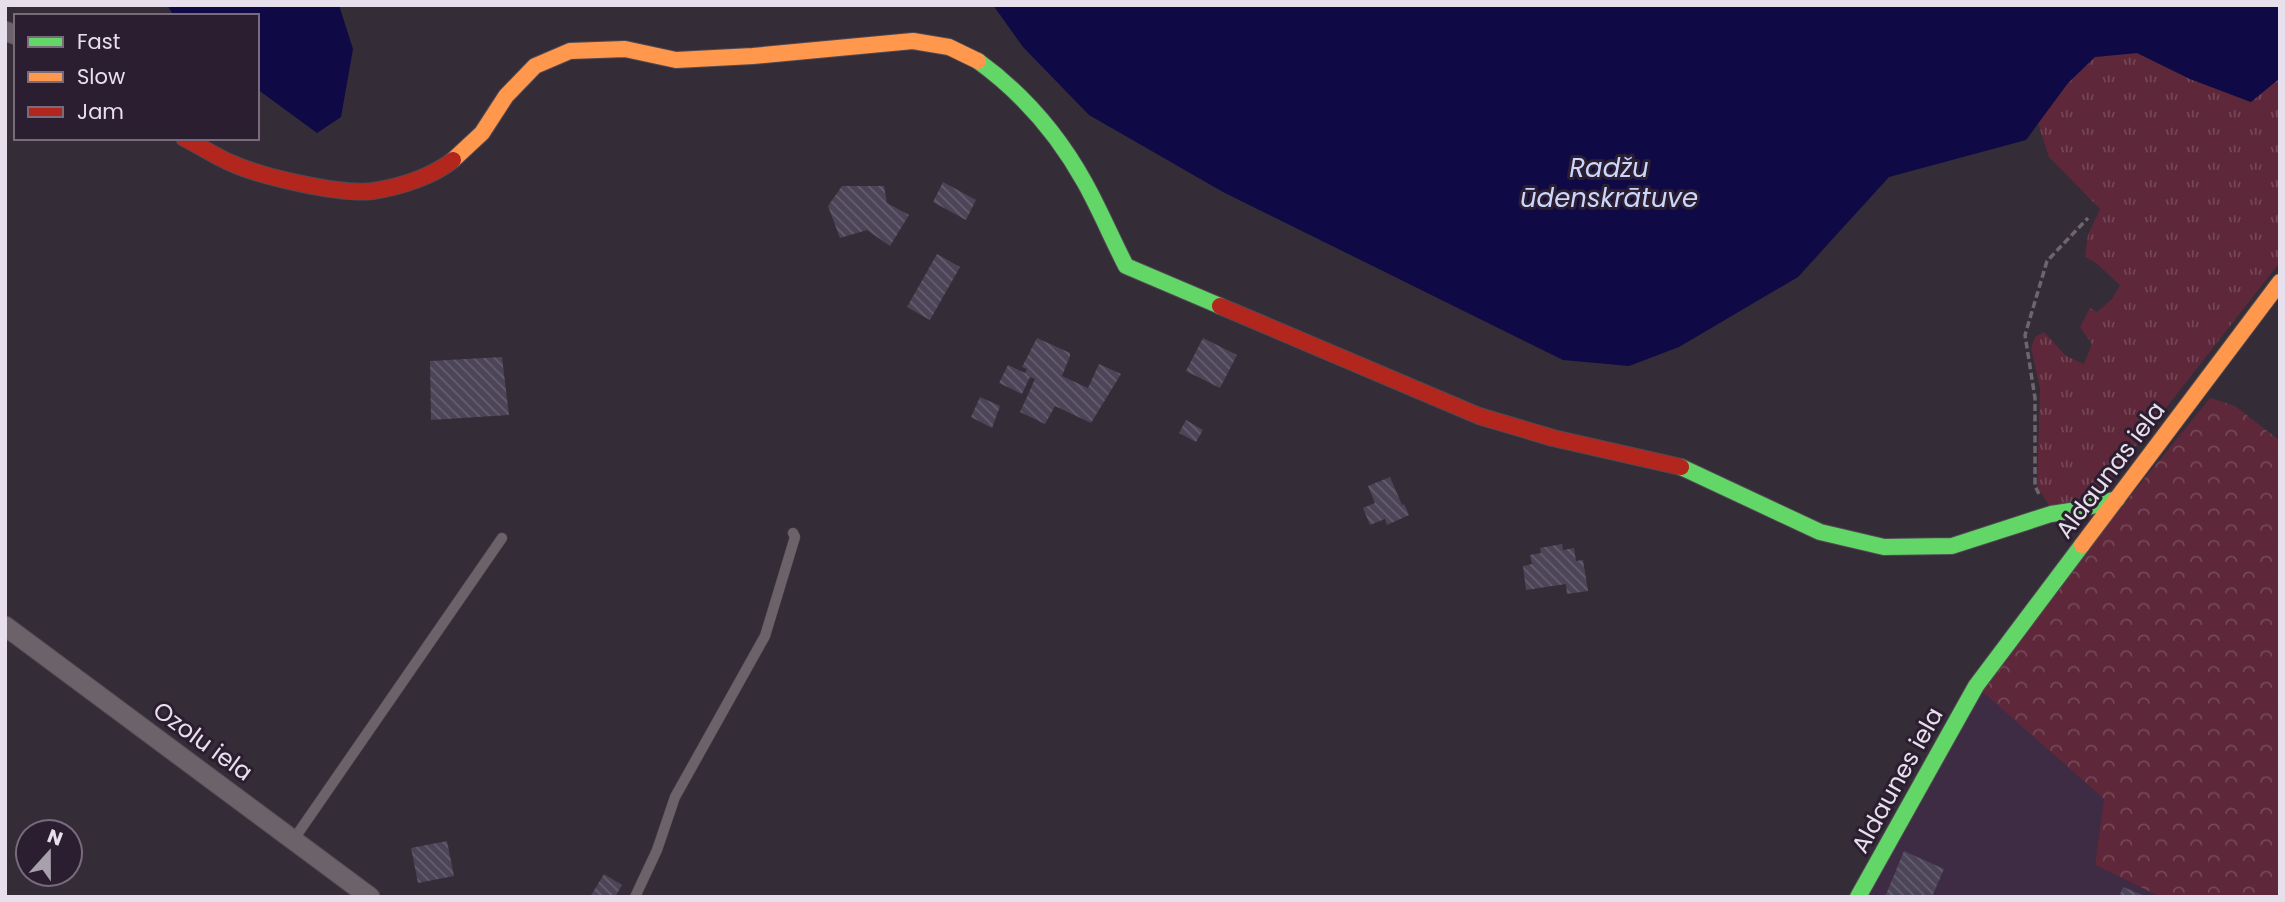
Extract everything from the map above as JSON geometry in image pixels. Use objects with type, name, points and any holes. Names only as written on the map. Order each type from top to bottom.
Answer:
[{"type":"street","points":[[188,140],[233,164],[273,177],[325,188],[372,191],[418,179],[450,163],[482,133],[506,96],[535,66],[570,51],[625,49],[676,60],[753,56],[913,41],[936,43],[961,51],[988,67],[1042,121],[1078,170],[1126,266],[1479,416],[1553,438],[1679,466],[1820,532],[1884,547],[1952,546],[2051,514],[2117,499]]},
{"type":"street","name":"Aldaunas iela","points":[[1976,686],[2280,282]]},
{"type":"street","name":"Ozolu iela","points":[[5,626],[370,897]]},
{"type":"street","name":"Aldaunes iela","points":[[1858,897],[1976,686]]},
{"type":"lane","points":[[635,897],[650,868],[675,797],[765,636],[795,537],[793,533]]},
{"type":"lane","points":[[294,839],[502,538]]},
{"type":"path","points":[[2051,514],[2035,486],[2035,398],[2025,334],[2046,261],[2088,218]]},
{"type":"shaded area","points":[[1976,686],[2104,799],[2095,865],[2161,897],[1858,897]]},
{"type":"green space","points":[[2137,53],[2190,79],[2250,102],[2280,78],[2280,262],[2101,491],[2051,509],[2037,486],[2040,388],[2031,348],[2035,337],[2044,332],[2066,356],[2084,364],[2092,344],[2080,327],[2090,308],[2097,312],[2112,299],[2120,285],[2095,262],[2085,257],[2088,235],[2100,209],[2049,157],[2038,123],[2068,83],[2095,57]]},
{"type":"green space","points":[[2210,398],[2235,406],[2280,441],[2280,897],[2161,897],[2095,865],[2104,799],[1976,686]]},
{"type":"water","points":[[167,5],[339,5],[353,49],[341,117],[317,133],[259,90],[259,14],[173,14]]},
{"type":"water","name":"Radžu ūdenskrātuve","points":[[993,5],[2280,5],[2280,78],[2251,102],[2190,79],[2137,53],[2095,57],[2068,83],[2026,140],[1889,177],[1798,277],[1679,347],[1629,366],[1563,360],[1223,192],[1089,115],[1023,47]]},
{"type":"building","points":[[943,182],[976,200],[966,220],[933,202]]},
{"type":"building","points":[[842,186],[884,186],[887,203],[909,215],[890,246],[867,230],[840,238],[828,206]]},
{"type":"building","points":[[937,254],[960,267],[930,320],[907,307]]},
{"type":"building","points":[[1037,338],[1070,353],[1062,376],[1088,388],[1099,364],[1121,374],[1091,423],[1055,406],[1045,424],[1020,412],[1035,379],[1030,377],[1022,394],[999,383],[1008,365],[1025,373],[1027,369],[1022,367]]},
{"type":"building","points":[[1203,338],[1237,355],[1220,388],[1186,371]]},
{"type":"building","points":[[502,357],[509,415],[431,420],[430,361]]},
{"type":"building","points":[[980,397],[1000,406],[992,428],[971,417]]},
{"type":"building","points":[[1186,420],[1203,430],[1196,442],[1179,433]]},
{"type":"building","points":[[1390,477],[1409,515],[1387,525],[1385,519],[1370,525],[1363,508],[1375,503],[1368,486]]},
{"type":"building","points":[[1562,544],[1563,550],[1574,548],[1576,561],[1583,560],[1588,591],[1567,594],[1566,584],[1526,590],[1523,566],[1532,564],[1530,555],[1541,553],[1540,548]]},
{"type":"building","points":[[447,841],[454,876],[418,883],[411,848]]},
{"type":"building","points":[[1904,851],[1944,869],[1932,897],[1885,897]]},
{"type":"building","points":[[604,874],[622,885],[615,897],[590,897]]},
{"type":"building","points":[[2123,887],[2148,897],[2119,897]]},
{"type":"traffic: fast","points":[[978,61],[1024,101],[1064,149],[1090,193],[1126,266],[1220,306]]},
{"type":"traffic: fast","points":[[1681,467],[1820,532],[1884,547],[1952,546],[2051,514],[2117,499]]},
{"type":"traffic: fast","points":[[1858,897],[1976,686],[2082,545]]},
{"type":"traffic: slow","points":[[453,160],[482,133],[506,96],[535,66],[570,51],[625,49],[676,60],[753,56],[913,41],[949,47],[978,61]]},
{"type":"traffic: slow","points":[[2082,545],[2280,282]]},
{"type":"traffic: jam","points":[[188,140],[225,160],[281,179],[359,192],[394,187],[415,180],[453,160]]},
{"type":"traffic: jam","points":[[1220,306],[1479,416],[1553,438],[1681,467]]}]
